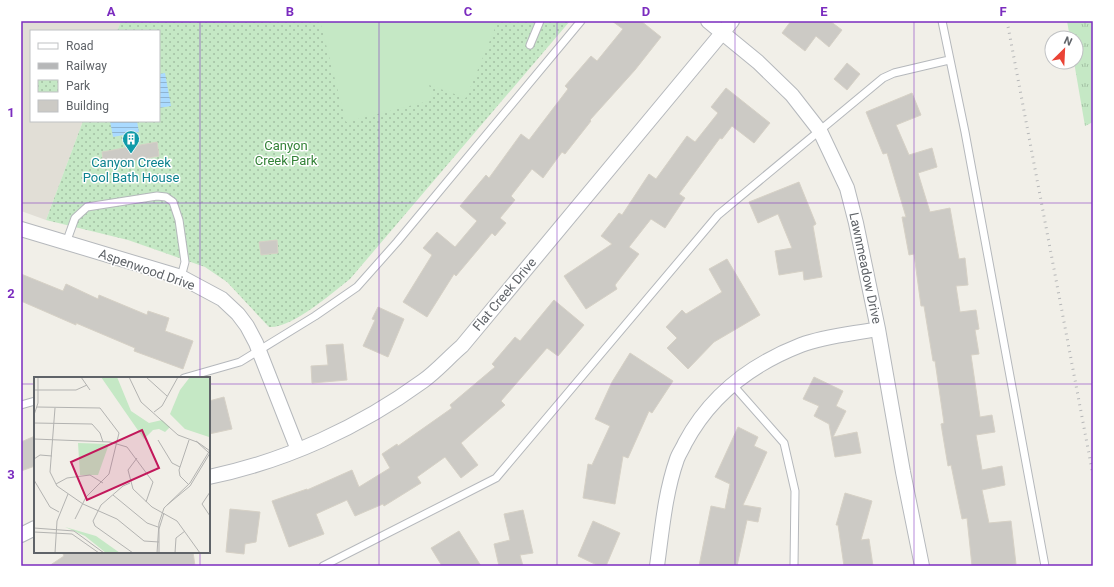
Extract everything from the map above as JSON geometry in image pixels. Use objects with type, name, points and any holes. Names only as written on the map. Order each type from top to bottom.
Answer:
[{"type":"street","name":"Lawnmeadow Drive","points":[[708,21],[723,32],[772,75],[792,95],[820,131],[838,166],[852,204],[878,329],[922,566]]},
{"type":"street","name":"Flat Creek Drive","points":[[210,478],[240,471],[298,450],[360,421],[424,380],[462,346],[732,21]]},
{"type":"street","name":"Aspenwood Drive","points":[[21,229],[180,277],[222,299],[238,314],[247,326],[256,343],[273,383],[298,450]]},
{"type":"street","points":[[657,566],[667,496],[678,458],[693,428],[708,409],[732,384],[753,369],[776,356],[801,345],[831,337],[878,329]]},
{"type":"street","points":[[21,535],[34,528]]},
{"type":"lane","points":[[530,45],[540,21]]},
{"type":"lane","points":[[188,377],[240,362],[315,316],[357,287],[403,236],[581,21]]},
{"type":"lane","points":[[942,21],[965,132],[1045,566]]},
{"type":"lane","points":[[323,566],[496,478],[718,215],[883,78],[894,73],[949,60]]},
{"type":"lane","points":[[66,243],[75,218],[87,208],[157,196],[166,197],[174,202],[179,220],[185,262],[180,277]]},
{"type":"lane","points":[[732,384],[784,443],[795,491],[794,566]]},
{"type":"lane","points":[[21,405],[34,401]]},
{"type":"shaded area","points":[[21,21],[121,21],[117,30],[30,30],[30,122],[83,122],[46,220],[21,211]]},
{"type":"green space","name":"Canyon Creek Park","points":[[121,21],[570,21],[350,279],[300,316],[278,326],[269,327],[227,282],[205,267],[128,240],[46,220],[83,122],[160,122],[160,30],[117,30]]},
{"type":"green space","points":[[320,21],[498,21],[466,98],[429,85],[433,100],[346,122]]},
{"type":"green space","points":[[1067,21],[1093,21],[1093,122],[1085,126],[1075,70],[1084,70],[1084,30],[1069,30]]},
{"type":"water","points":[[165,73],[171,106],[160,108],[160,74]]},
{"type":"water","points":[[110,122],[137,122],[139,132],[113,137]]},
{"type":"building","points":[[612,21],[641,21],[661,37],[635,70],[590,120],[591,121],[565,154],[562,152],[543,178],[532,169],[511,196],[515,200],[500,218],[506,223],[495,236],[492,233],[456,276],[454,274],[427,317],[403,302],[432,255],[423,248],[437,232],[455,247],[477,221],[460,206],[486,175],[489,178],[521,134],[529,140],[568,89],[565,86],[591,56],[597,61],[623,29]]},
{"type":"building","points":[[791,21],[830,21],[842,30],[829,47],[816,36],[805,51],[782,33]]},
{"type":"building","points":[[847,63],[860,74],[847,90],[834,79]]},
{"type":"building","points":[[726,88],[770,123],[754,143],[732,126],[722,139],[720,138],[679,194],[685,198],[665,228],[651,219],[629,247],[639,254],[615,285],[617,289],[586,309],[564,276],[612,244],[601,236],[619,213],[622,215],[649,174],[656,179],[687,136],[695,142],[718,113],[711,107]]},
{"type":"building","points":[[912,93],[921,115],[896,125],[909,155],[932,148],[937,167],[918,173],[930,212],[950,208],[959,259],[965,258],[968,285],[956,286],[960,312],[976,310],[979,329],[975,330],[979,354],[971,355],[980,417],[992,415],[995,432],[976,435],[982,470],[1002,466],[1005,485],[982,490],[989,523],[1011,521],[1016,564],[972,566],[967,518],[962,519],[951,465],[948,466],[941,424],[944,423],[935,361],[933,361],[924,306],[921,306],[914,254],[909,255],[902,217],[906,217],[887,153],[883,154],[866,112]]},
{"type":"building","name":"Canyon Creek Pool Bath House","points":[[157,142],[159,156],[104,166],[102,152]]},
{"type":"building","points":[[799,182],[816,224],[813,226],[822,277],[804,280],[803,271],[779,275],[775,251],[792,248],[778,214],[758,223],[749,202]]},
{"type":"building","points":[[277,240],[278,253],[261,255],[259,242]]},
{"type":"building","points":[[727,259],[760,315],[714,342],[688,369],[667,348],[677,338],[666,327],[682,310],[686,314],[722,292],[709,269]]},
{"type":"building","points":[[21,274],[63,291],[66,284],[98,299],[99,295],[147,315],[148,311],[169,318],[165,331],[193,341],[183,369],[134,351],[135,348],[76,323],[76,325],[21,301]]},
{"type":"building","points":[[554,300],[584,325],[558,356],[547,348],[501,401],[505,405],[461,443],[478,465],[461,478],[445,457],[417,477],[421,483],[384,506],[383,504],[355,516],[347,500],[316,514],[324,534],[289,547],[272,501],[307,490],[352,470],[359,487],[390,468],[382,454],[397,444],[398,446],[452,408],[450,405],[495,367],[492,364],[515,337],[520,341]]},
{"type":"building","points":[[378,307],[404,319],[388,357],[363,346],[375,320],[372,319]]},
{"type":"building","points":[[343,344],[347,380],[312,383],[311,366],[328,365],[326,345]]},
{"type":"building","points":[[630,353],[673,381],[652,413],[649,411],[628,458],[623,456],[615,504],[583,498],[588,464],[592,465],[610,426],[595,419],[612,382]]},
{"type":"building","points":[[814,377],[843,391],[836,406],[846,411],[833,437],[857,432],[861,453],[835,457],[829,424],[814,416],[819,406],[803,399]]},
{"type":"building","points":[[224,397],[232,429],[210,434],[210,401]]},
{"type":"building","points":[[738,427],[758,437],[754,446],[767,452],[743,505],[761,508],[758,522],[747,520],[737,566],[699,566],[711,506],[725,509],[730,484],[715,477]]},
{"type":"building","points":[[34,436],[34,466],[21,471],[21,442]]},
{"type":"building","points":[[845,493],[872,501],[861,540],[869,539],[873,566],[844,566],[838,525],[836,525]]},
{"type":"building","points":[[230,509],[260,512],[256,542],[245,544],[244,554],[226,552]]},
{"type":"building","points":[[523,510],[533,553],[520,555],[523,566],[499,566],[494,544],[510,540],[504,514]]},
{"type":"building","points":[[593,521],[620,533],[606,566],[599,566],[578,556]]},
{"type":"building","points":[[459,531],[481,566],[442,566],[431,548]]},
{"type":"building","points":[[62,553],[193,553],[195,566],[49,566],[64,556]]},
{"type":"railway","points":[[1007,21],[1093,475]]},
{"type":"place","name":"Canyon Creek Pool Bath House","points":[[131,154]]}]
